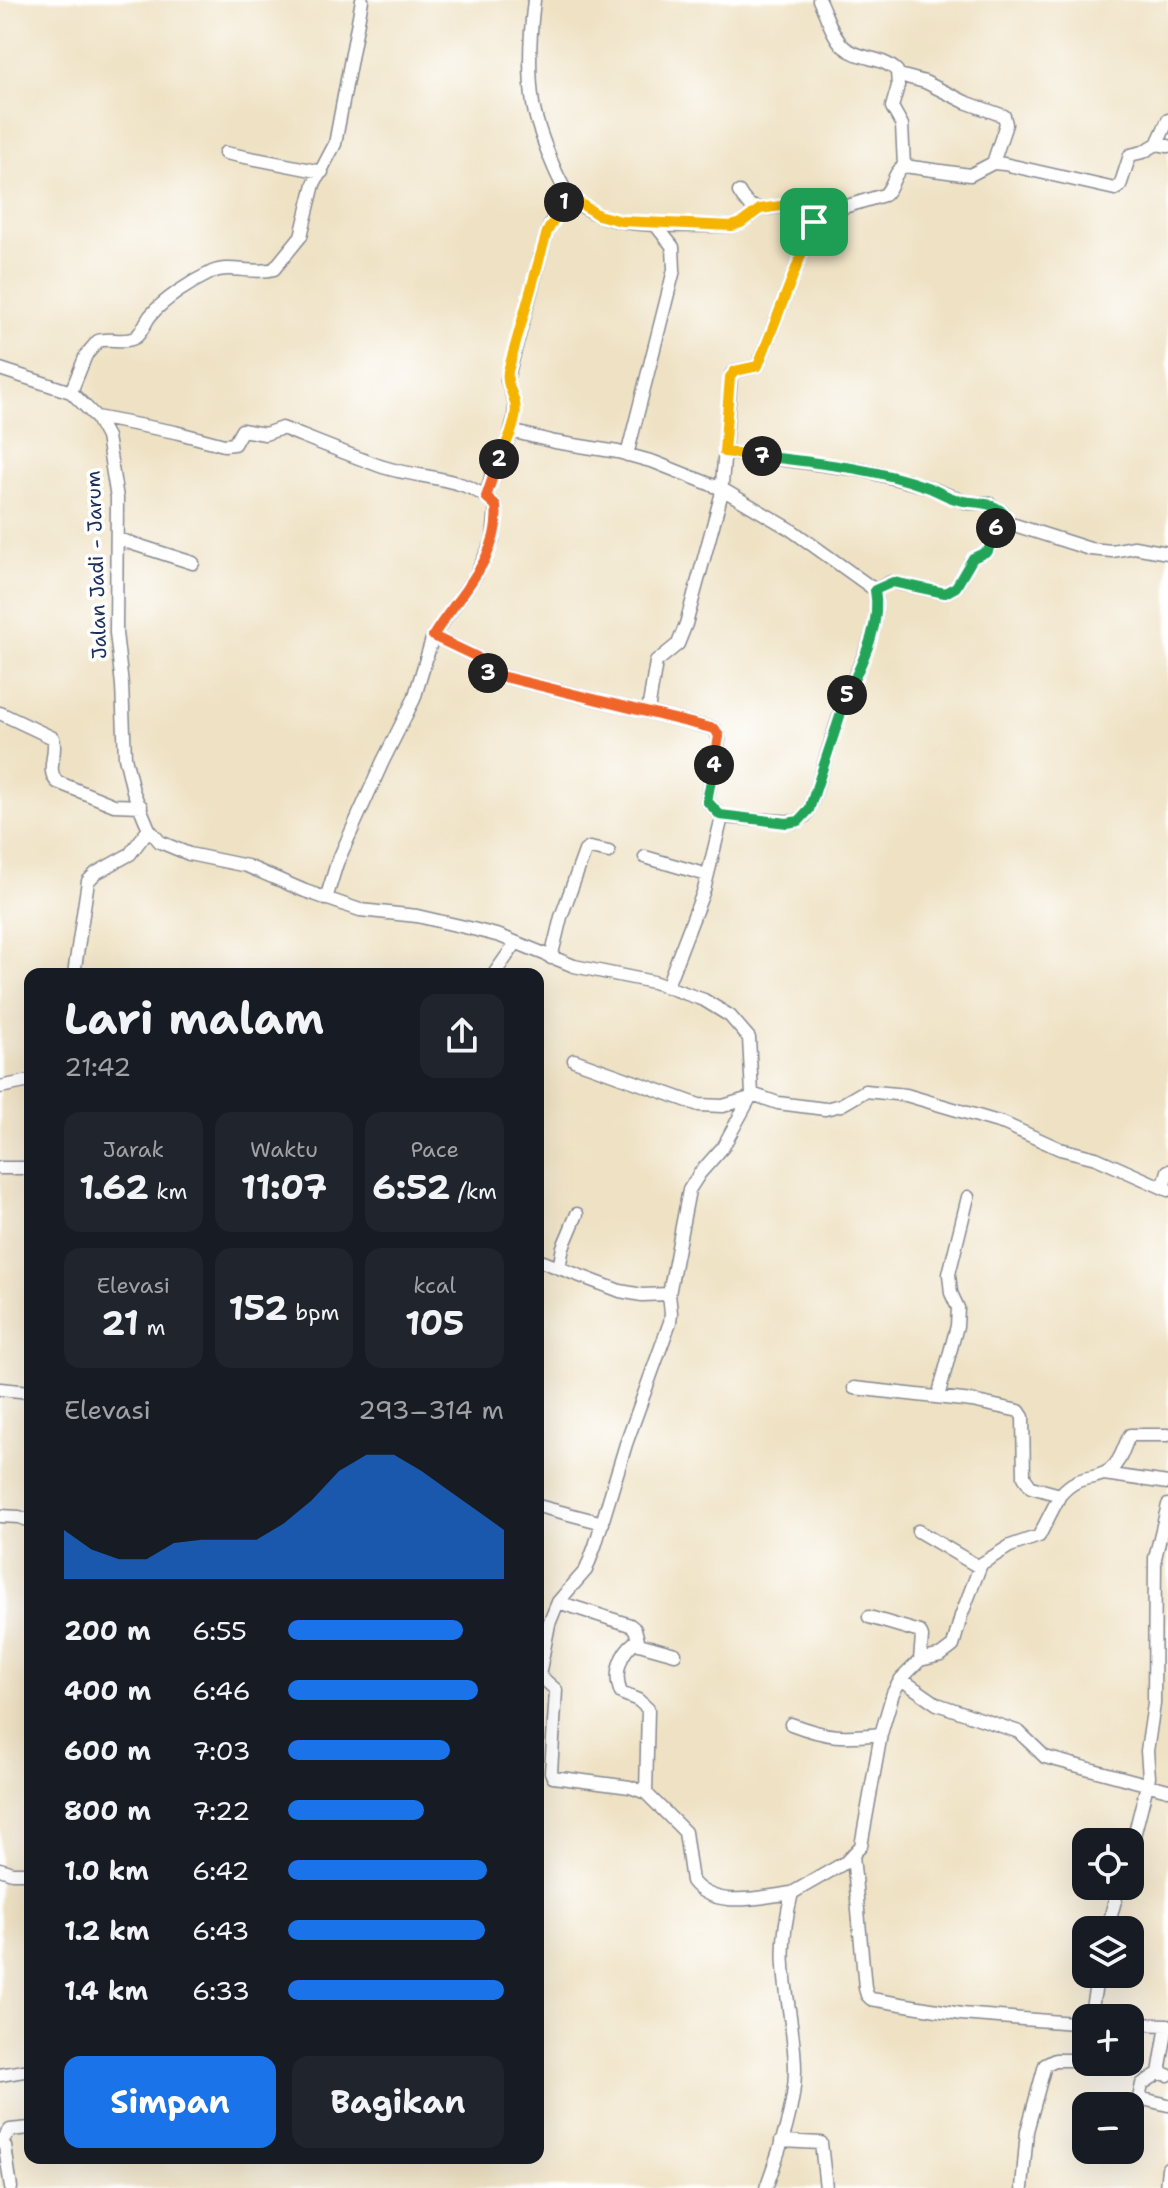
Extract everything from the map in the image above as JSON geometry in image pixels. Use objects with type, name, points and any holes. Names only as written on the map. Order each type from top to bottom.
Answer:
[{"type":"street","points":[[71,392],[86,355],[98,341],[137,336],[161,305],[212,272],[274,269],[284,260],[301,236],[314,184],[339,130],[362,0]]},
{"type":"street","points":[[534,0],[533,105],[558,176],[569,196],[598,215],[621,221],[732,226],[760,209]]},
{"type":"street","points":[[819,0],[843,46],[889,63],[899,75],[925,82],[965,102],[1004,116],[1006,124],[993,163]]},
{"type":"street","points":[[899,75],[892,107],[902,125],[904,166]]},
{"type":"street","points":[[648,711],[656,662],[678,644],[702,572],[722,489],[731,375],[735,371],[758,366],[814,222],[834,210],[884,195],[899,169],[904,166],[970,175],[993,163],[1115,189],[1120,186],[1130,155],[1163,145],[1168,120]]},
{"type":"street","points":[[225,153],[322,172]]},
{"type":"street","points":[[739,192],[748,204],[760,209],[798,205],[807,211],[814,222]]},
{"type":"street","points":[[486,497],[492,473],[511,431],[515,404],[507,383],[508,371],[547,232],[556,212],[569,196]]},
{"type":"street","points":[[627,455],[674,270],[673,247],[654,223]]},
{"type":"street","name":"Jalan Jadi - Jarum","points":[[0,369],[71,392],[96,417],[107,437],[116,479],[116,633],[125,757],[133,791],[149,829]]},
{"type":"street","points":[[96,417],[229,445],[234,444],[242,430],[266,434],[282,428],[379,466],[452,482],[486,497],[496,506],[493,540],[476,575],[433,636],[414,699],[337,863],[326,899]]},
{"type":"street","points":[[511,431],[627,455],[722,489],[790,529],[875,590]]},
{"type":"street","points":[[724,452],[832,465],[915,483],[968,503],[989,503],[1003,512],[1005,522]]},
{"type":"street","points":[[1005,522],[1090,549],[1112,551],[1134,547],[1168,553]]},
{"type":"street","points":[[875,590],[893,582],[935,593],[949,592],[956,587],[970,560],[988,551],[996,528],[1005,522]]},
{"type":"street","points":[[118,539],[193,563]]},
{"type":"street","points":[[433,636],[477,657],[484,672],[717,730],[719,739],[707,801],[722,817],[795,822],[809,810],[844,702],[865,654],[876,611],[875,590]]},
{"type":"street","points":[[0,713],[53,738],[55,745],[51,772],[57,782],[114,805],[141,806]]},
{"type":"street","points":[[667,986],[693,922],[722,817]]},
{"type":"street","points":[[75,968],[88,881],[96,873],[130,854],[149,829],[169,847],[247,866],[326,899],[376,914],[417,916],[469,928],[574,966],[667,986],[704,1000],[742,1027],[751,1047],[751,1096],[723,1147],[689,1190],[676,1244],[669,1294],[671,1317],[586,1570],[558,1602],[544,1644]]},
{"type":"street","points":[[551,958],[561,917],[585,851],[590,848],[609,852]]},
{"type":"street","points":[[645,857],[707,875]]},
{"type":"street","points":[[498,968],[516,943]]},
{"type":"street","points":[[574,1060],[699,1105],[723,1106],[751,1096],[825,1109],[841,1105],[865,1091],[906,1095],[1005,1124],[1060,1149],[1096,1158],[1166,1189],[1168,1171]]},
{"type":"street","points":[[0,1087],[24,1082]]},
{"type":"street","points":[[0,1168],[24,1168]]},
{"type":"street","points":[[938,1397],[957,1326],[958,1308],[951,1293],[949,1274],[968,1197]]},
{"type":"street","points":[[559,1268],[563,1247],[577,1214]]},
{"type":"street","points":[[544,1262],[620,1291],[642,1295],[669,1294]]},
{"type":"street","points":[[854,1388],[996,1405],[1019,1411],[1023,1417],[1024,1477],[1027,1484],[1060,1495]]},
{"type":"street","points":[[0,1389],[24,1391]]},
{"type":"street","points":[[1104,1474],[1119,1460],[1130,1435],[1168,1435]]},
{"type":"street","points":[[544,1681],[556,1692],[552,1776],[560,1780],[630,1787],[646,1793],[685,1832],[692,1881],[708,1894],[725,1899],[792,1893],[853,1855],[861,1846],[881,1734],[893,1693],[901,1679],[920,1660],[941,1655],[953,1646],[979,1567],[995,1554],[1039,1536],[1060,1495],[1073,1482],[1104,1474],[1168,1483]]},
{"type":"street","points":[[1137,1828],[1148,1787],[1147,1751],[1154,1704],[1155,1558],[1168,1505]]},
{"type":"street","points":[[544,1508],[603,1523]]},
{"type":"street","points":[[0,1516],[24,1519]]},
{"type":"street","points":[[918,1531],[979,1567]]},
{"type":"street","points":[[558,1602],[630,1625],[635,1629],[636,1641]]},
{"type":"street","points":[[544,1614],[552,1616]]},
{"type":"street","points":[[869,1617],[920,1632],[920,1660]]},
{"type":"street","points":[[636,1641],[675,1654]]},
{"type":"street","points":[[636,1641],[626,1650],[616,1680],[621,1693],[638,1700],[648,1709],[646,1793]]},
{"type":"street","points":[[901,1679],[937,1704],[1019,1732],[1045,1757],[1168,1790]]},
{"type":"street","points":[[791,1724],[826,1737],[881,1734]]},
{"type":"street","points":[[853,1855],[865,1988],[871,1999],[961,2014],[1072,2023]]},
{"type":"street","points":[[0,1869],[24,1873]]},
{"type":"street","points":[[766,2188],[781,2141],[795,2069],[784,1965],[784,1933],[792,1893]]},
{"type":"street","points":[[1144,2024],[1167,2025],[1164,2074],[1142,2084],[1139,2098],[1168,2105]]},
{"type":"street","points":[[1022,2188],[1027,2131],[1045,2065],[1051,2061],[1072,2061]]},
{"type":"street","points":[[0,2075],[24,2071]]},
{"type":"street","points":[[11,2188],[1,2141],[10,2130],[24,2129]]},
{"type":"street","points":[[781,2141],[821,2143],[826,2188]]},
{"type":"street","points":[[1166,2188],[1168,2168]]},
{"type":"route","points":[[569,196],[598,215],[621,221],[732,226],[760,209],[798,205],[807,211],[814,222],[758,366],[740,369],[731,375],[724,452],[862,470],[928,487],[968,503],[989,503],[1006,516],[1005,522],[996,528],[988,551],[970,560],[956,587],[949,592],[935,593],[893,582],[875,590],[876,611],[865,654],[844,702],[821,776],[804,817],[787,823],[722,817],[707,801],[719,736],[715,729],[484,672],[477,657],[433,636],[476,575],[496,531],[496,506],[486,497],[492,473],[509,438],[516,410],[507,383],[508,371],[547,232],[556,212],[569,196]]}]
